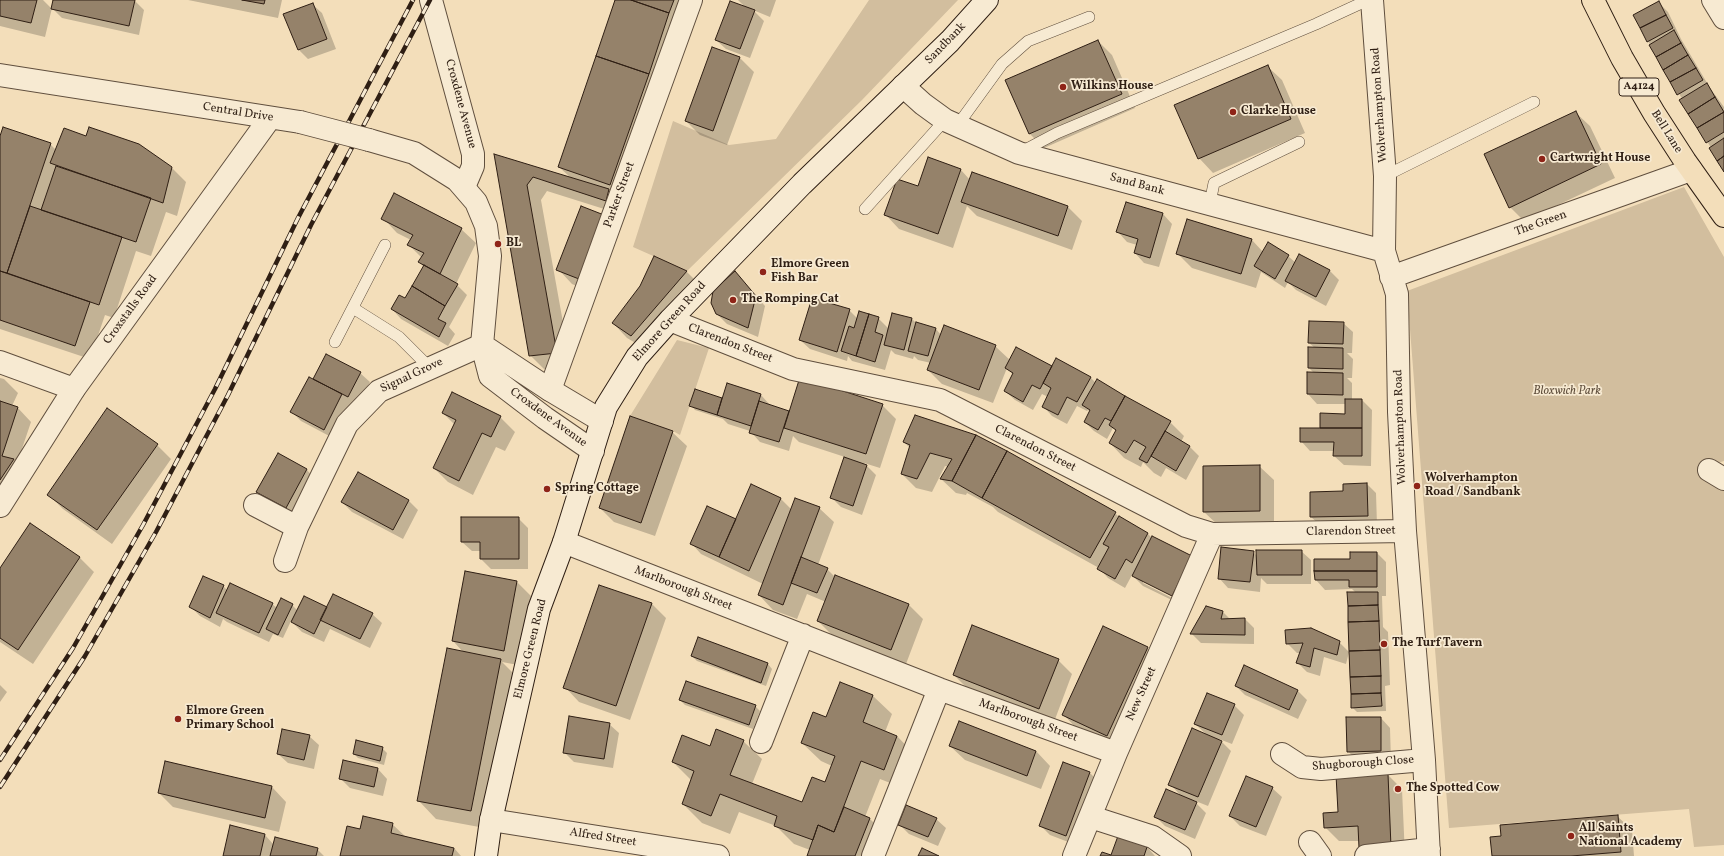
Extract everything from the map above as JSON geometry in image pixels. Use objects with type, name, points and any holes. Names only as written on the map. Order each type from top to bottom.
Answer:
[{"type":"main road","name":"Bell Lane","points":[[1593,0],[1622,58],[1654,113],[1691,170],[1724,216]]},
{"type":"street","name":"Parker Street","points":[[550,390],[691,0]]},
{"type":"street","name":"Sandbank","points":[[904,86],[950,41],[987,0]]},
{"type":"street","name":"Wolverhampton Road","points":[[1372,0],[1385,176],[1384,252],[1397,294],[1399,412],[1405,531],[1424,760],[1429,853]]},
{"type":"street","points":[[1713,0],[1724,18]]},
{"type":"street","name":"Croxdene Avenue","points":[[433,8],[473,154],[473,166],[464,187],[476,202],[486,226],[490,256],[482,345],[490,376],[545,418],[592,451]]},
{"type":"street","name":"Central Drive","points":[[0,75],[300,122],[414,153],[457,180],[464,187]]},
{"type":"street","name":"Sand Bank","points":[[904,86],[923,104],[951,123],[1019,153],[1210,203],[1384,252]]},
{"type":"street","name":"Elmore Green Road","points":[[486,856],[491,820],[539,609],[564,542],[606,407],[637,357],[670,320],[802,184],[904,86]]},
{"type":"street","name":"Croxstalls Road","points":[[0,506],[74,389],[270,118]]},
{"type":"street","name":"The Green","points":[[1391,277],[1691,170]]},
{"type":"street","name":"Clarendon Street","points":[[670,320],[793,369],[940,400],[1186,526],[1212,534],[1405,531]]},
{"type":"street","name":"Croxdene Avenue","points":[[482,345],[550,390],[602,421]]},
{"type":"street","name":"Signal Grove","points":[[285,561],[297,527],[347,424],[378,391],[482,345]]},
{"type":"street","points":[[0,362],[74,389]]},
{"type":"street","points":[[255,505],[297,527]]},
{"type":"street","name":"New Street","points":[[1074,856],[1116,753],[1212,534]]},
{"type":"street","name":"Marlborough Street","points":[[564,542],[939,689],[1116,753]]},
{"type":"street","points":[[761,742],[803,635]]},
{"type":"street","points":[[873,856],[939,689]]},
{"type":"street","name":"Shugborough Close","points":[[1282,754],[1302,767],[1321,769],[1424,760]]},
{"type":"street","points":[[1091,817],[1153,837],[1180,856]]},
{"type":"street","name":"Alfred Street","points":[[491,820],[717,850]]},
{"type":"street","points":[[1366,856],[1429,853]]},
{"type":"lane","points":[[1019,153],[1057,133],[1328,19],[1368,0]]},
{"type":"lane","points":[[865,210],[951,123],[1002,64],[1028,41],[1089,17]]},
{"type":"lane","points":[[1385,176],[1534,102]]},
{"type":"lane","points":[[1210,203],[1214,183],[1299,142]]},
{"type":"lane","points":[[335,342],[385,245]]},
{"type":"lane","points":[[353,308],[399,337],[430,368]]},
{"type":"green space","points":[[869,0],[958,0],[862,100],[687,271],[633,247],[673,121],[729,145],[776,139]]},
{"type":"green space","name":"Bloxwich Park","points":[[1684,187],[1724,257],[1724,461],[1697,470],[1724,487],[1724,845],[1694,847],[1689,809],[1449,828],[1407,291]]},
{"type":"green space","points":[[677,340],[709,348],[680,435],[673,431],[630,416]]},
{"type":"building","points":[[0,0],[37,0],[31,23],[0,16]]},
{"type":"building","points":[[53,0],[135,0],[129,26],[51,9]]},
{"type":"building","points":[[242,0],[265,0],[264,4]]},
{"type":"building","points":[[615,0],[631,0],[669,13],[649,74],[596,56]]},
{"type":"building","points":[[631,0],[674,0],[669,13]]},
{"type":"building","points":[[730,1],[755,10],[740,49],[715,40]]},
{"type":"building","points":[[1659,1],[1666,15],[1640,28],[1633,15]]},
{"type":"building","points":[[313,3],[327,39],[298,50],[283,14]]},
{"type":"building","points":[[1666,15],[1673,28],[1647,42],[1640,28]]},
{"type":"building","points":[[1674,30],[1681,43],[1656,57],[1649,45]]},
{"type":"building","name":"Wilkins House","points":[[1098,40],[1122,94],[1029,134],[1005,80]]},
{"type":"building","points":[[1681,43],[1688,55],[1663,70],[1656,57]]},
{"type":"building","points":[[712,47],[740,57],[713,131],[685,121]]},
{"type":"building","points":[[1688,55],[1696,68],[1670,82],[1663,70]]},
{"type":"building","points":[[596,56],[649,74],[610,185],[558,167]]},
{"type":"building","name":"Clarke House","points":[[1268,65],[1291,119],[1198,159],[1174,105]]},
{"type":"building","points":[[1696,68],[1703,80],[1677,95],[1670,82]]},
{"type":"building","points":[[1707,83],[1715,97],[1688,114],[1679,100]]},
{"type":"building","points":[[1715,97],[1724,112],[1697,128],[1688,114]]},
{"type":"building","name":"Cartwright House","points":[[1576,111],[1601,164],[1509,208],[1484,154]]},
{"type":"building","points":[[1724,112],[1724,132],[1706,143],[1697,128]]},
{"type":"building","points":[[3,127],[51,143],[7,273],[0,271],[0,136]]},
{"type":"building","points":[[89,127],[139,144],[172,167],[163,203],[50,163],[64,128],[86,136]]},
{"type":"building","points":[[1724,138],[1724,156],[1717,161],[1709,148]]},
{"type":"building","points":[[494,154],[609,189],[606,201],[533,177],[527,185],[557,353],[529,356]]},
{"type":"building","points":[[1724,156],[1724,172],[1717,161]]},
{"type":"building","points":[[928,157],[961,169],[938,234],[884,215],[897,179],[918,186]]},
{"type":"building","points":[[56,166],[151,198],[136,242],[41,210]]},
{"type":"building","points":[[972,172],[1068,206],[1058,236],[961,202]]},
{"type":"building","points":[[394,193],[462,228],[440,274],[418,262],[424,253],[407,245],[413,235],[381,219]]},
{"type":"building","points":[[1126,202],[1163,213],[1150,258],[1134,253],[1138,239],[1116,232]]},
{"type":"building","points":[[30,206],[122,237],[99,305],[7,273]]},
{"type":"building","points":[[581,206],[604,215],[579,279],[556,270]]},
{"type":"building","points":[[1187,219],[1252,239],[1241,274],[1176,254]]},
{"type":"building","points":[[1268,242],[1289,255],[1275,279],[1254,266]]},
{"type":"building","points":[[1299,254],[1330,270],[1316,297],[1285,281]]},
{"type":"building","points":[[654,256],[687,271],[631,336],[612,323],[640,286]]},
{"type":"building","points":[[424,265],[458,284],[445,306],[412,286]]},
{"type":"building","points":[[0,271],[90,302],[75,346],[0,320]]},
{"type":"building","name":"The Romping Cat","points":[[735,271],[756,296],[748,328],[716,314],[711,303],[713,291]]},
{"type":"building","points":[[412,286],[445,306],[438,319],[446,323],[439,337],[391,309],[399,295],[405,298]]},
{"type":"building","points":[[812,298],[850,309],[837,352],[799,340]]},
{"type":"building","points":[[859,311],[869,314],[856,356],[841,351],[849,326],[854,328]]},
{"type":"building","points":[[892,313],[912,318],[904,350],[884,345]]},
{"type":"building","points":[[869,314],[879,317],[875,332],[883,335],[875,362],[856,356]]},
{"type":"building","points":[[1309,321],[1344,322],[1343,344],[1308,343]]},
{"type":"building","points":[[916,322],[936,328],[928,356],[908,351]]},
{"type":"building","points":[[944,325],[996,345],[979,390],[927,370]]},
{"type":"building","points":[[1016,347],[1052,366],[1040,389],[1032,385],[1023,402],[1004,391],[1013,373],[1005,368]]},
{"type":"building","points":[[1308,347],[1343,348],[1343,369],[1308,368]]},
{"type":"building","points":[[326,354],[361,372],[348,397],[313,379]]},
{"type":"building","points":[[1056,358],[1091,377],[1077,402],[1067,397],[1058,415],[1042,407],[1051,388],[1043,383]]},
{"type":"building","points":[[1307,372],[1343,373],[1343,395],[1307,394]]},
{"type":"building","points":[[309,377],[342,394],[324,430],[290,412]]},
{"type":"building","points":[[800,377],[883,404],[866,454],[784,428]]},
{"type":"building","points":[[1097,379],[1125,396],[1111,421],[1105,418],[1098,430],[1084,422],[1090,410],[1082,405]]},
{"type":"building","points":[[727,383],[761,394],[751,426],[717,415]]},
{"type":"building","points":[[695,389],[722,398],[717,415],[689,406]]},
{"type":"building","points":[[452,392],[501,416],[491,437],[482,433],[459,481],[433,468],[456,420],[442,413]]},
{"type":"building","points":[[1125,396],[1171,421],[1147,463],[1139,459],[1146,447],[1134,440],[1126,453],[1109,443],[1116,430],[1109,425]]},
{"type":"building","points":[[1345,399],[1362,399],[1362,428],[1320,428],[1320,413],[1345,414]]},
{"type":"building","points":[[0,401],[18,407],[2,456],[14,459],[0,480]]},
{"type":"building","points":[[759,401],[789,411],[779,442],[749,433]]},
{"type":"building","points":[[107,408],[158,444],[97,530],[47,495]]},
{"type":"building","points":[[915,415],[976,435],[952,481],[940,479],[952,459],[930,453],[917,479],[901,474],[910,445],[903,442]]},
{"type":"building","points":[[630,416],[673,431],[641,523],[599,508]]},
{"type":"building","points":[[1300,428],[1362,428],[1362,456],[1333,456],[1334,442],[1300,442]]},
{"type":"building","points":[[1165,431],[1190,446],[1176,471],[1151,456]]},
{"type":"building","points":[[976,435],[1007,451],[982,498],[952,481]]},
{"type":"building","points":[[1007,451],[1116,512],[1090,558],[982,498]]},
{"type":"building","points":[[278,453],[307,469],[286,508],[256,492]]},
{"type":"building","points":[[844,457],[867,465],[853,506],[830,498]]},
{"type":"building","points":[[1260,465],[1260,511],[1203,512],[1203,466]]},
{"type":"building","points":[[358,472],[409,500],[393,530],[341,502]]},
{"type":"building","points":[[1367,483],[1368,516],[1310,517],[1310,492],[1343,491],[1343,484]]},
{"type":"building","points":[[751,484],[781,498],[749,571],[719,557]]},
{"type":"building","points":[[795,498],[820,507],[783,605],[758,595]]},
{"type":"building","points":[[707,506],[736,519],[719,557],[690,544]]},
{"type":"building","points":[[1119,516],[1148,533],[1132,563],[1126,559],[1115,579],[1097,569],[1109,547],[1103,544]]},
{"type":"building","points":[[461,517],[519,517],[519,559],[480,559],[480,542],[461,542]]},
{"type":"building","points":[[30,523],[80,557],[18,650],[0,638],[0,568]]},
{"type":"building","points":[[1152,536],[1192,556],[1172,596],[1132,576]]},
{"type":"building","points":[[1221,547],[1254,551],[1250,582],[1218,579]]},
{"type":"building","points":[[1256,550],[1302,550],[1302,575],[1257,575]]},
{"type":"building","points":[[1350,552],[1377,552],[1377,571],[1314,571],[1314,559],[1350,559]]},
{"type":"building","points":[[801,557],[828,568],[817,593],[791,583]]},
{"type":"building","points":[[465,571],[517,581],[504,651],[452,641]]},
{"type":"building","points":[[1314,571],[1377,571],[1377,587],[1349,587],[1349,580],[1315,580]]},
{"type":"building","points":[[835,575],[909,604],[891,650],[817,621]]},
{"type":"building","points":[[203,576],[224,585],[210,618],[189,607]]},
{"type":"building","points":[[230,583],[273,603],[259,633],[216,613]]},
{"type":"building","points":[[599,585],[652,603],[616,706],[563,688]]},
{"type":"building","points":[[1347,592],[1378,592],[1378,605],[1348,606]]},
{"type":"building","points":[[333,594],[373,613],[360,639],[320,620]]},
{"type":"building","points":[[304,596],[327,607],[314,634],[291,622]]},
{"type":"building","points":[[281,598],[293,604],[278,635],[266,629]]},
{"type":"building","points":[[1378,605],[1379,621],[1348,622],[1348,606]]},
{"type":"building","points":[[1206,606],[1223,611],[1221,619],[1245,618],[1245,635],[1190,634]]},
{"type":"building","points":[[1379,621],[1380,650],[1349,651],[1348,622]]},
{"type":"building","points":[[972,625],[1059,659],[1039,709],[953,675]]},
{"type":"building","points":[[1103,626],[1148,647],[1107,736],[1062,715]]},
{"type":"building","points":[[1311,628],[1340,641],[1337,655],[1314,648],[1310,667],[1296,663],[1303,643],[1286,644],[1285,630]]},
{"type":"building","points":[[698,637],[768,663],[761,683],[691,656]]},
{"type":"building","points":[[447,648],[501,659],[471,811],[417,801]]},
{"type":"building","points":[[1380,650],[1381,676],[1350,677],[1349,651]]},
{"type":"building","points":[[1244,665],[1298,690],[1289,710],[1235,686]]},
{"type":"building","points":[[1381,676],[1381,693],[1351,694],[1350,677]]},
{"type":"building","points":[[686,681],[756,705],[749,725],[679,700]]},
{"type":"building","points":[[840,682],[873,695],[863,722],[897,736],[884,770],[861,761],[834,832],[818,825],[813,840],[774,826],[777,816],[720,794],[711,816],[682,804],[694,771],[672,762],[682,735],[710,746],[716,729],[744,740],[730,775],[802,802],[812,777],[825,782],[835,756],[801,743],[813,712],[826,717]]},
{"type":"building","points":[[1207,693],[1235,704],[1222,735],[1194,724]]},
{"type":"building","points":[[1381,693],[1382,706],[1351,708],[1351,694]]},
{"type":"building","points":[[569,716],[610,723],[604,759],[563,753]]},
{"type":"building","points":[[1346,717],[1381,717],[1381,751],[1347,752]]},
{"type":"building","points":[[959,721],[1036,751],[1027,776],[949,746]]},
{"type":"building","points":[[1192,728],[1222,741],[1198,797],[1168,785]]},
{"type":"building","points":[[282,729],[310,735],[304,760],[277,754]]},
{"type":"building","points":[[356,740],[383,747],[380,761],[353,754]]},
{"type":"building","points":[[343,760],[378,768],[374,787],[339,779]]},
{"type":"building","points":[[165,761],[272,786],[265,818],[158,793]]},
{"type":"building","points":[[1063,762],[1090,772],[1066,836],[1039,826]]},
{"type":"building","points":[[1388,774],[1391,847],[1359,848],[1358,826],[1324,828],[1323,813],[1338,812],[1336,775]]},
{"type":"building","points":[[1246,776],[1273,787],[1256,827],[1229,816]]},
{"type":"building","points":[[1166,789],[1197,802],[1185,830],[1154,817]]},
{"type":"building","points":[[906,805],[937,818],[928,837],[898,825]]},
{"type":"building","points":[[844,807],[870,818],[855,856],[807,856],[818,825],[834,832]]},
{"type":"building","points":[[1618,815],[1621,852],[1571,856],[1492,856],[1490,837],[1501,836],[1500,825]]},
{"type":"building","points":[[363,816],[393,823],[391,833],[454,848],[452,856],[340,856],[347,826],[360,829]]},
{"type":"building","points":[[230,825],[265,834],[260,856],[223,856]]},
{"type":"building","points":[[1118,836],[1147,847],[1144,856],[1100,856],[1102,852],[1111,855]]},
{"type":"building","points":[[275,837],[318,848],[316,856],[270,856]]},
{"type":"building","points":[[922,848],[939,856],[918,856]]},
{"type":"railway","points":[[0,760],[73,648],[143,525],[215,389],[298,218],[413,0]]},
{"type":"railway","points":[[0,787],[85,656],[156,532],[228,395],[311,225],[430,0]]},
{"type":"place","name":"Wilkins House","points":[[1063,87]]},
{"type":"place","name":"Clarke House","points":[[1233,112]]},
{"type":"place","name":"Cartwright House","points":[[1542,159]]},
{"type":"place","name":"BL","points":[[498,244]]},
{"type":"place","name":"Elmore Green Fish Bar","points":[[763,272]]},
{"type":"place","name":"The Romping Cat","points":[[733,300]]},
{"type":"place","name":"Wolverhampton Road / Sandbank","points":[[1417,486]]},
{"type":"place","name":"Spring Cottage","points":[[547,489]]},
{"type":"place","name":"The Turf Tavern","points":[[1384,644]]},
{"type":"place","name":"Elmore Green Primary School","points":[[178,719]]},
{"type":"place","name":"The Spotted Cow","points":[[1398,789]]},
{"type":"place","name":"All Saints National Academy","points":[[1571,836]]}]
